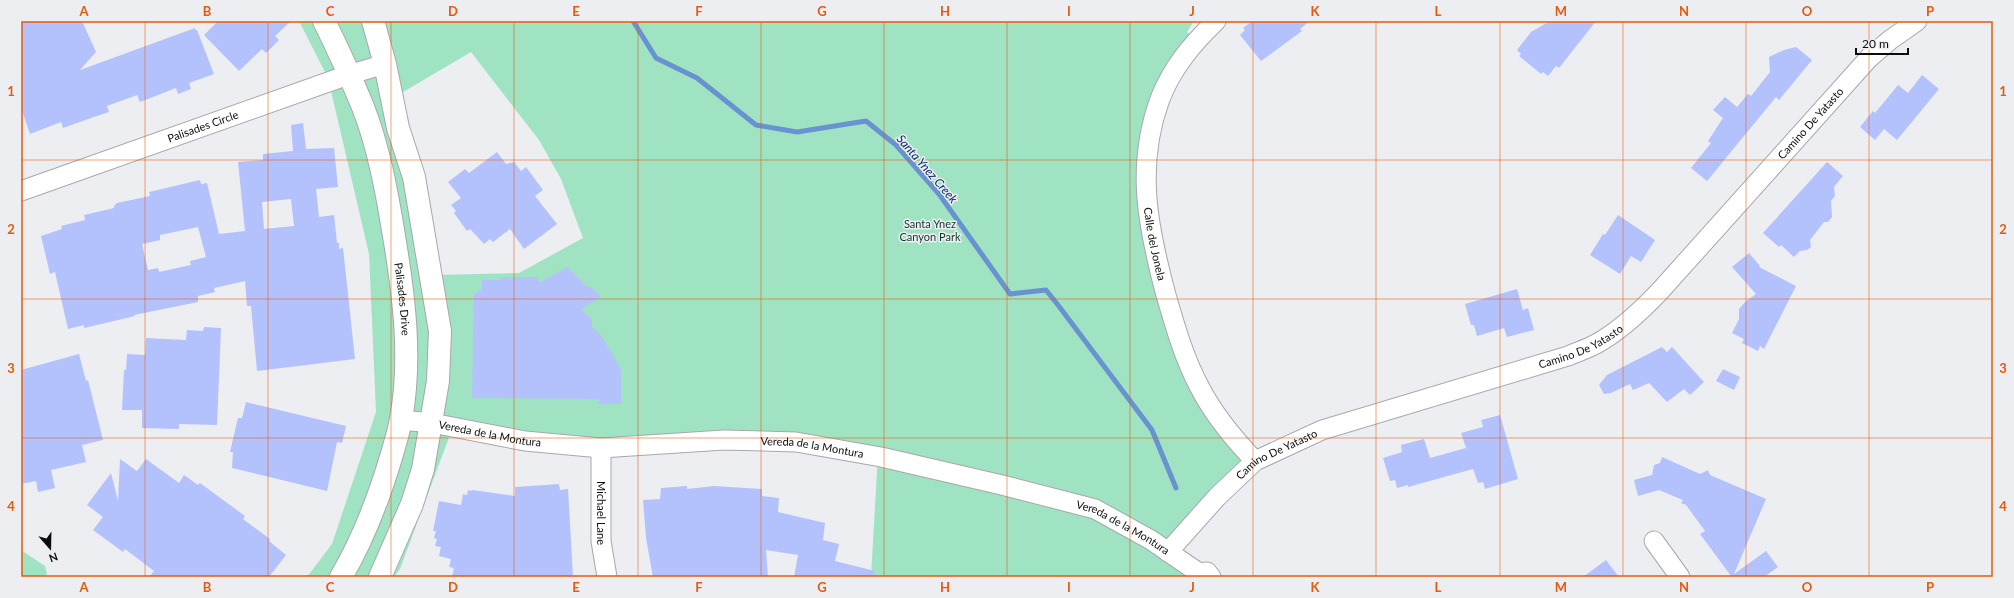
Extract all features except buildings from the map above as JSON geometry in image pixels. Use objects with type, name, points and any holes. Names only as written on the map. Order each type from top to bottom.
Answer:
[{"type":"street","name":"Palisades Drive","points":[[324,21],[363,107],[381,168],[390,208],[402,284],[406,326],[406,372],[401,420],[372,516],[356,551],[341,577]]},
{"type":"street","points":[[373,21],[385,64],[398,128],[414,177],[440,331],[438,381],[423,469],[412,504],[380,577]]},
{"type":"street","name":"Calle del Jonela","points":[[1216,21],[1196,40],[1174,69],[1160,100],[1150,140],[1145,177],[1147,211],[1154,251],[1170,310],[1189,364],[1212,408],[1232,437],[1255,461]]},
{"type":"street","name":"Camino De Yatasto","points":[[1168,552],[1217,497],[1255,461],[1322,430],[1568,356],[1596,344],[1643,309],[1869,58],[1890,40],[1917,21]]},
{"type":"street","name":"Palisades Circle","points":[[21,191],[348,75],[385,64]]},
{"type":"street","name":"Vereda de la Montura","points":[[401,420],[432,423],[525,441],[602,448],[740,440],[796,442],[881,457],[1002,485],[1095,509],[1151,540],[1203,576]]},
{"type":"street","name":"Michael Lane","points":[[602,448],[601,541],[607,577]]},
{"type":"street","points":[[1654,541],[1680,577]]},
{"type":"green space","name":"Santa Ynez Canyon Park","points":[[299,21],[1194,21],[1187,32],[1196,40],[1178,70],[1154,140],[1158,243],[1203,385],[1260,462],[1176,555],[1192,577],[871,577],[878,454],[601,442],[454,424],[400,569],[394,577],[307,577],[332,544],[376,412],[369,254],[328,78]],"holes":[[[471,52],[539,140],[561,179],[583,238],[519,273],[435,275],[398,95]]]},
{"type":"green space","points":[[21,550],[45,566],[47,574],[44,577],[21,577]]},
{"type":"waterway","name":"Santa Ynez Creek","points":[[633,21],[656,58],[697,78],[756,125],[797,132],[866,121],[896,145],[939,194],[1010,294],[1046,290],[1152,430],[1176,488]]}]
